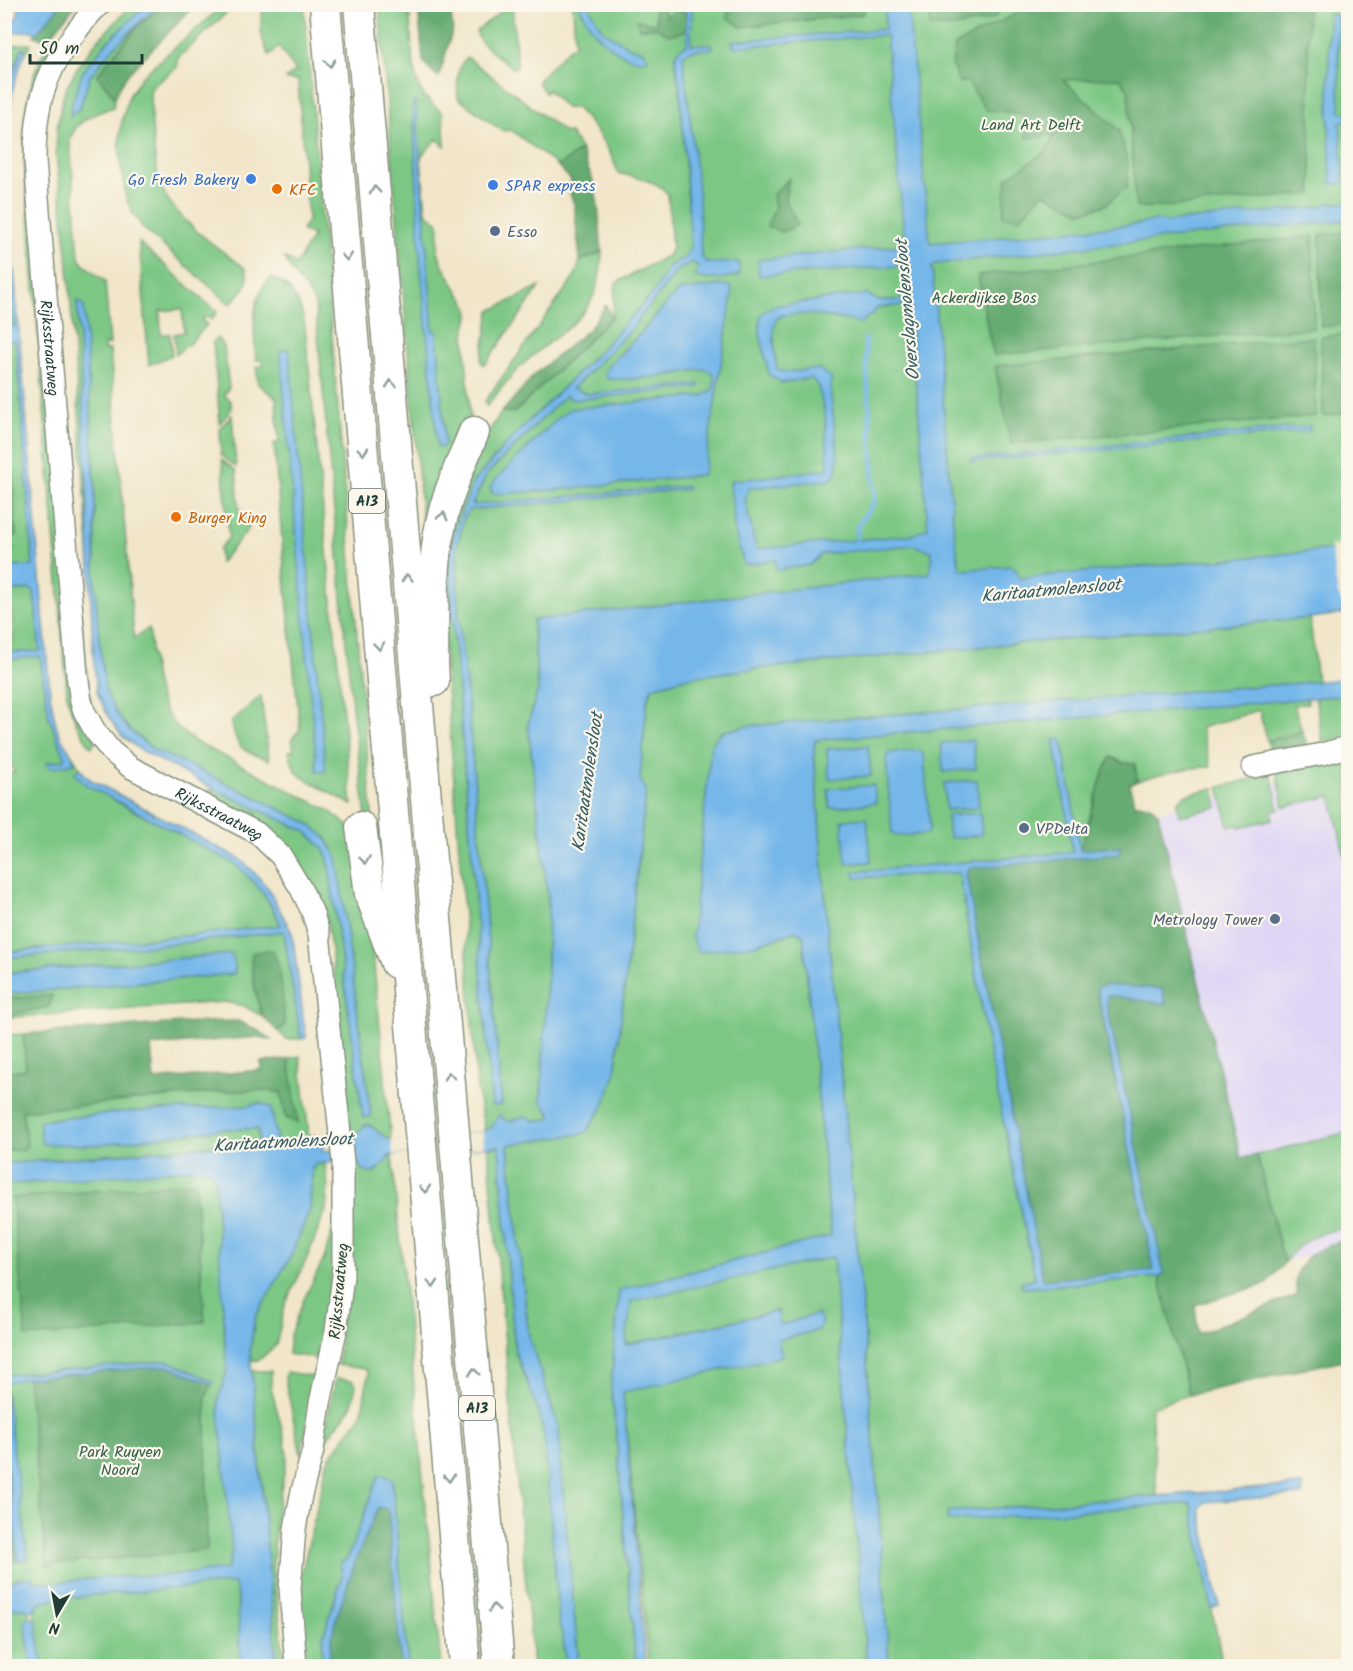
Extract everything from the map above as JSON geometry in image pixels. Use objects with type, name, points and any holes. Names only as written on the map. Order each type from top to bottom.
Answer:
[{"type":"highway","name":"A13","points":[[325,4],[465,1666]]},
{"type":"highway","name":"A13","points":[[359,4],[499,1666]]},
{"type":"highway","name":"A13","points":[[433,888],[441,767],[433,665],[436,557],[441,523],[450,489],[474,432]]},
{"type":"highway","name":"A13","points":[[360,827],[370,894],[408,999]]},
{"type":"street","name":"Rijksstraatweg","points":[[99,4],[78,29],[52,68],[43,93],[35,139],[79,692],[84,711],[95,731],[120,760],[257,833],[280,856],[301,889],[312,911],[319,934],[342,1156],[343,1276],[334,1341],[320,1403],[313,1450],[301,1495],[293,1550],[290,1589],[296,1666]]},
{"type":"street","points":[[1253,766],[1348,747]]},
{"type":"shaded area","points":[[1348,765],[1348,1247],[1261,1266],[1150,814]]},
{"type":"green space","points":[[511,4],[517,63],[514,69],[481,42],[476,31]]},
{"type":"green space","points":[[932,4],[1001,5],[995,18],[955,27],[929,27]]},
{"type":"green space","points":[[60,5],[76,5],[47,40],[34,36]]},
{"type":"green space","points":[[132,5],[147,5],[107,42],[82,73],[80,108],[90,76],[113,48],[158,5],[163,5],[136,28],[97,75],[115,98],[113,107],[81,123],[76,127],[70,140],[79,257],[82,263],[105,281],[110,344],[104,345],[104,350],[110,350],[134,639],[149,628],[158,692],[168,715],[180,730],[194,741],[328,810],[351,828],[361,866],[373,956],[391,1141],[369,1125],[365,1125],[353,1138],[349,1123],[331,947],[326,917],[316,891],[302,868],[283,847],[192,792],[216,790],[305,831],[323,848],[328,859],[363,1118],[371,1116],[337,856],[325,836],[258,798],[154,750],[130,730],[100,694],[67,254],[56,154],[57,127],[64,93],[77,68],[97,41]],"holes":[[[77,301],[90,412],[95,486],[87,486]]]},
{"type":"green space","points":[[163,5],[195,5],[128,74],[115,98],[97,75],[136,28]]},
{"type":"green space","points":[[224,5],[235,5],[178,58],[177,67],[152,87],[150,94],[155,158],[163,191],[189,224],[245,268],[247,284],[230,304],[144,229],[133,214],[126,198],[119,142],[129,96],[142,76]]},
{"type":"green space","points":[[263,5],[304,5],[373,825],[367,824],[352,707],[315,304],[285,258],[296,265],[313,236],[302,230],[308,221],[298,80],[287,80],[286,78],[296,71],[279,47],[269,55],[261,30]]},
{"type":"green space","points":[[379,5],[409,5],[417,81],[424,96],[443,113],[445,146],[437,139],[421,159],[426,212],[439,223],[438,250],[442,265],[468,307],[469,317],[465,340],[470,418],[426,565]]},
{"type":"green space","points":[[418,5],[449,5],[453,28],[439,77],[423,61]]},
{"type":"green space","name":"Ackerdijkse Bos","points":[[573,5],[580,5],[583,14],[603,36],[584,5],[1348,5],[1348,557],[533,628],[538,690],[528,724],[548,897],[547,980],[541,1100],[551,1115],[551,1119],[533,1121],[521,1117],[487,1129],[485,1132],[477,1090],[441,609],[442,557],[478,446],[502,412],[515,412],[612,317],[616,283],[669,255],[672,247],[668,195],[664,190],[646,180],[618,173],[606,146],[583,115],[576,108],[566,108],[548,90],[545,93],[538,83],[540,78],[575,44]],"holes":[[[675,63],[680,63],[697,243],[691,257],[673,268],[657,291],[497,460],[477,486],[457,536],[454,592],[467,695],[502,1104],[492,1105],[452,611],[450,553],[474,481],[514,436],[597,354],[655,291],[670,265],[686,257],[691,246],[680,88]]]},
{"type":"green space","points":[[654,5],[660,5],[667,17],[676,10],[686,13],[687,28],[682,32],[669,35],[658,28],[639,28],[637,20],[657,24]]},
{"type":"green space","points":[[732,5],[864,5],[864,14],[741,27],[727,17]]},
{"type":"green space","name":"Land Art Delft","points":[[1057,5],[1307,5],[1312,194],[1161,207],[1136,207],[1128,89],[1120,78],[1063,80],[1119,130],[1128,165],[1127,187],[1105,205],[1082,212],[1043,193],[1020,218],[1003,216],[1007,178],[1045,152],[1055,135],[1026,138],[1025,114],[986,110],[968,82],[959,82],[952,65],[955,45],[1023,10]]},
{"type":"green space","points":[[31,44],[25,54],[25,49],[14,70],[5,107],[5,46]]},
{"type":"green space","points":[[46,48],[52,52],[28,162],[95,743],[91,747],[76,722],[67,694],[24,162],[27,104],[34,75]]},
{"type":"green space","points":[[467,57],[564,132],[570,133],[581,150],[558,166],[511,130],[502,131],[458,98],[459,71]]},
{"type":"green space","points":[[581,150],[594,184],[602,252],[580,261],[574,204],[567,185],[572,181],[558,166]]},
{"type":"green space","points":[[789,179],[785,199],[798,225],[782,232],[767,226],[775,208],[773,194]]},
{"type":"green space","points":[[4,224],[14,326],[5,327],[4,327]]},
{"type":"green space","points":[[1348,232],[1348,324],[1321,327],[1320,235]]},
{"type":"green space","points":[[1313,236],[1314,328],[994,355],[978,275]]},
{"type":"green space","points":[[139,242],[217,312],[211,320],[206,316],[202,320],[207,325],[176,354],[174,334],[184,332],[182,309],[160,311],[161,334],[170,334],[172,355],[149,365]]},
{"type":"green space","points":[[602,252],[600,274],[588,306],[567,329],[518,369],[487,406],[485,401],[575,276],[580,261]]},
{"type":"green space","points":[[271,278],[279,281],[291,291],[299,304],[305,327],[352,805],[302,777],[295,769],[289,751],[294,750],[292,739],[300,729],[274,443],[279,443],[276,398],[258,384],[256,367],[263,366],[262,360],[256,360],[254,339],[256,305],[264,286]]},
{"type":"green space","points":[[540,287],[486,363],[483,364],[481,361],[490,311]]},
{"type":"green space","points":[[606,305],[612,317],[515,412],[502,412],[535,374],[589,329]]},
{"type":"green space","points":[[1348,334],[1348,413],[1323,416],[1321,337]]},
{"type":"green space","points":[[1314,337],[1316,416],[1011,444],[996,366]]},
{"type":"green space","points":[[217,338],[224,346],[229,388],[224,395],[231,401],[231,410],[220,423],[213,342]]},
{"type":"green space","points":[[16,340],[33,567],[5,567],[5,555],[14,549],[5,549],[5,537],[16,535],[9,439],[5,440],[4,342]]},
{"type":"green space","points":[[232,415],[236,467],[221,455],[220,428]]},
{"type":"green space","points":[[10,439],[16,536],[5,537],[5,440]]},
{"type":"green space","points":[[222,460],[236,471],[239,509],[251,520],[249,528],[220,563],[219,549],[229,537]]},
{"type":"green space","points":[[29,589],[34,591],[40,652],[5,653],[5,642],[13,641],[11,604],[5,605],[4,593]]},
{"type":"green space","points":[[1310,618],[1317,682],[747,726],[721,732],[692,938],[755,945],[796,931],[803,934],[831,1236],[619,1290],[611,1387],[636,1666],[579,1666],[559,1429],[529,1337],[508,1145],[586,1133],[604,1105],[615,1074],[646,790],[640,779],[647,701],[653,687],[689,677],[754,669]]},
{"type":"green space","points":[[40,656],[49,717],[65,757],[64,760],[47,763],[52,768],[74,763],[74,758],[80,768],[75,773],[117,802],[234,863],[248,874],[261,890],[282,925],[5,952],[4,774],[15,772],[11,765],[5,766],[5,660]]},
{"type":"green space","points":[[1348,695],[1348,737],[1323,743],[1315,697]]},
{"type":"green space","points":[[261,696],[269,760],[243,749],[236,739],[231,722]]},
{"type":"green space","points":[[1308,698],[1308,703],[1294,705],[1302,731],[1267,741],[1259,710],[1201,728],[1211,767],[1164,773],[1137,781],[1135,764],[1124,763],[1111,757],[1102,776],[1080,851],[1062,740],[1055,740],[1073,852],[854,873],[959,872],[985,1029],[1035,1278],[1021,1283],[1027,1288],[1159,1277],[1189,1395],[1151,1407],[1157,1496],[947,1512],[948,1520],[1191,1503],[1223,1666],[889,1666],[862,1301],[826,911],[814,753],[815,740]]},
{"type":"green space","points":[[1302,731],[1307,745],[1271,754],[1267,741]]},
{"type":"green space","points":[[1348,754],[1348,872],[1331,796],[1284,807],[1277,773]]},
{"type":"green space","points":[[1111,757],[1124,763],[1135,764],[1137,781],[1129,785],[1135,804],[1150,805],[1158,813],[1241,1158],[1257,1155],[1284,1263],[1266,1284],[1195,1305],[1198,1334],[1297,1295],[1296,1276],[1304,1261],[1324,1247],[1348,1239],[1348,1359],[1189,1395],[1159,1277],[1164,1275],[1107,1007],[1107,994],[1097,989],[1154,1271],[1043,1280],[966,875],[969,868],[1121,847],[1080,851],[1102,776]]},
{"type":"green space","points":[[1271,774],[1279,809],[1271,811],[1273,819],[1240,827],[1239,824],[1229,827],[1219,787]]},
{"type":"green space","points":[[1214,788],[1218,807],[1179,816],[1177,802],[1185,795]]},
{"type":"green space","points":[[284,931],[301,1039],[286,1039],[278,1031],[283,1027],[251,960],[254,985],[262,1016],[244,1006],[224,1002],[5,1018],[5,994],[234,974],[235,969],[231,954],[5,973],[5,958],[184,943]]},
{"type":"green space","points":[[273,951],[276,958],[282,986],[285,1025],[278,1031],[262,1014],[253,975],[252,953]]},
{"type":"green space","points":[[52,995],[49,1007],[5,1016],[5,999]]},
{"type":"green space","points":[[238,1021],[272,1040],[258,1037],[151,1046],[154,1080],[261,1070],[261,1062],[289,1059],[298,1123],[286,1118],[281,1092],[257,1090],[217,1092],[22,1111],[27,1145],[24,1149],[5,1151],[5,1072],[26,1069],[23,1034]]},
{"type":"green space","points":[[23,1034],[26,1070],[5,1072],[5,1035]]},
{"type":"green space","points":[[300,1056],[308,1126],[308,1136],[304,1140],[277,1142],[271,1107],[259,1103],[247,1106],[123,1112],[39,1121],[95,1145],[222,1129],[258,1129],[259,1141],[5,1164],[4,1151],[24,1149],[27,1145],[22,1111],[257,1090],[281,1092],[286,1118],[298,1123],[289,1059]]},
{"type":"green space","points":[[1348,1132],[1348,1226],[1305,1242],[1284,1263],[1257,1155]]},
{"type":"green space","points":[[499,1146],[515,1351],[535,1402],[544,1433],[559,1622],[566,1666],[533,1666],[488,1148]]},
{"type":"green space","points":[[392,1155],[441,1666],[408,1666],[391,1478],[379,1475],[347,1560],[341,1562],[342,1576],[323,1638],[321,1666],[303,1666],[297,1593],[328,1460],[361,1416],[369,1373],[365,1369],[338,1365],[352,1165],[354,1161],[366,1172]]},
{"type":"green space","name":"Park Ruyven Noord","points":[[227,1161],[243,1572],[5,1592],[5,1181]]},
{"type":"green space","points":[[325,1163],[328,1189],[326,1210],[285,1305],[276,1345],[258,1361],[251,1360],[250,1350],[255,1318],[291,1256],[310,1209],[312,1169],[316,1164]]},
{"type":"green space","points":[[195,1182],[205,1322],[26,1337],[12,1198]]},
{"type":"green space","points":[[335,1222],[321,1359],[288,1354],[290,1335],[304,1299],[324,1259]]},
{"type":"green space","points":[[833,1257],[867,1666],[649,1666],[623,1392],[781,1356],[778,1340],[819,1330],[817,1314],[780,1325],[778,1311],[625,1345],[631,1300]]},
{"type":"green space","points":[[167,1366],[212,1384],[206,1397],[207,1550],[47,1565],[27,1378]]},
{"type":"green space","points":[[252,1371],[271,1371],[271,1388],[285,1440],[287,1457],[276,1516],[273,1566],[285,1666],[277,1666]]},
{"type":"green space","points":[[286,1372],[317,1377],[301,1455],[285,1379]]},
{"type":"green space","points":[[336,1378],[354,1381],[356,1385],[351,1408],[321,1446]]},
{"type":"green space","points":[[4,1450],[18,1561],[5,1562],[4,1562]]},
{"type":"green space","points":[[378,1507],[388,1509],[401,1666],[328,1666],[334,1625],[357,1557]]},
{"type":"green space","points":[[235,1583],[238,1597],[240,1666],[43,1666],[34,1613],[38,1604],[44,1601]]},
{"type":"green space","points":[[25,1608],[29,1611],[29,1618],[25,1622],[31,1666],[5,1666],[4,1609]]},
{"type":"water","points":[[147,4],[158,5],[113,48],[90,76],[80,108],[70,116],[82,73],[107,42]]},
{"type":"water","points":[[18,5],[60,5],[36,34],[32,31],[5,33],[5,27],[18,16]]},
{"type":"water","points":[[580,5],[588,5],[602,30],[629,47],[645,52],[648,60],[625,56],[608,45],[588,22]]},
{"type":"water","points":[[686,5],[692,5],[691,45],[712,44],[713,48],[690,51],[683,55],[699,198],[701,256],[707,263],[739,262],[739,275],[717,279],[701,278],[695,276],[699,266],[692,262],[678,270],[629,332],[573,388],[587,394],[699,384],[699,387],[573,400],[565,396],[487,474],[472,505],[688,486],[688,489],[469,510],[464,518],[457,545],[458,611],[502,1105],[492,1106],[452,611],[450,553],[455,529],[474,481],[514,436],[597,354],[655,291],[670,265],[686,257],[691,246],[680,88],[675,57],[679,49],[687,45]]},
{"type":"water","points":[[885,5],[908,5],[930,243],[1348,203],[1348,220],[1166,238],[932,266],[954,532],[960,569],[1011,566],[1017,571],[1019,578],[1348,548],[1348,613],[754,669],[689,677],[652,687],[647,701],[640,779],[646,790],[615,1074],[604,1105],[586,1133],[508,1145],[529,1337],[559,1429],[579,1666],[566,1666],[559,1622],[544,1433],[535,1402],[515,1351],[499,1146],[392,1155],[375,1173],[366,1172],[354,1161],[316,1164],[312,1169],[310,1209],[291,1256],[255,1317],[250,1350],[277,1666],[240,1666],[238,1597],[234,1583],[52,1599],[39,1603],[34,1610],[29,1611],[25,1608],[5,1609],[5,1584],[17,1579],[32,1577],[36,1581],[51,1583],[107,1577],[175,1575],[227,1569],[232,1551],[218,1401],[227,1371],[215,1181],[211,1171],[199,1168],[5,1185],[4,1164],[259,1142],[258,1129],[222,1129],[95,1145],[42,1144],[39,1121],[123,1112],[247,1106],[259,1103],[271,1107],[277,1142],[304,1140],[308,1136],[315,1135],[316,1139],[322,1142],[323,1151],[354,1148],[353,1138],[365,1125],[369,1125],[391,1141],[485,1132],[492,1127],[499,1115],[509,1122],[521,1117],[529,1117],[533,1121],[550,1119],[551,1114],[541,1101],[547,980],[548,897],[528,724],[538,690],[533,620],[930,573],[931,551],[913,545],[822,554],[810,565],[776,570],[775,560],[744,565],[735,533],[730,481],[828,469],[825,414],[818,386],[811,378],[782,383],[769,375],[760,333],[760,316],[774,306],[867,294],[879,301],[901,300],[908,290],[907,270],[900,266],[759,276],[758,260],[905,245],[886,35],[734,47],[732,41],[885,29]],"holes":[[[903,305],[908,313],[912,334],[928,528],[912,535],[756,549],[745,499],[749,488],[831,480],[837,472],[838,455],[831,378],[819,369],[786,372],[777,369],[775,322],[780,317],[801,314],[861,323],[868,316],[872,316],[877,308]]]},
{"type":"water","points":[[1329,14],[1337,15],[1340,112],[1348,114],[1348,121],[1340,122],[1344,184],[1331,184]]},
{"type":"water","points":[[22,48],[25,49],[25,54],[14,86],[9,117],[8,202],[50,694],[58,730],[74,760],[74,763],[52,768],[47,766],[47,763],[64,760],[65,757],[49,717],[40,656],[4,660],[5,653],[40,651],[34,591],[29,589],[4,593],[5,567],[33,566],[16,341],[4,342],[5,327],[14,326],[5,224],[4,107],[8,86]]},
{"type":"water","points":[[413,102],[416,102],[433,331],[437,331],[445,444],[441,448],[437,442],[420,259]]},
{"type":"water","points":[[731,286],[732,296],[702,475],[568,489],[492,493],[490,487],[496,479],[570,409],[702,396],[713,390],[715,379],[713,373],[704,369],[631,379],[607,379],[605,373],[608,366],[678,291]]},
{"type":"water","points":[[77,300],[84,306],[95,486],[95,584],[106,693],[129,730],[154,750],[306,822],[324,836],[337,856],[371,1116],[363,1118],[328,859],[323,848],[305,831],[216,790],[139,749],[122,736],[109,718],[97,692],[93,653]]},
{"type":"water","points":[[280,350],[289,350],[326,772],[317,771]]},
{"type":"water","points":[[1310,426],[1310,431],[970,462],[970,459]]},
{"type":"water","points":[[1348,679],[1348,695],[815,740],[814,753],[826,911],[862,1301],[889,1666],[867,1666],[833,1257],[631,1301],[626,1345],[778,1311],[780,1325],[817,1314],[822,1321],[819,1330],[778,1340],[782,1356],[623,1392],[646,1666],[636,1666],[611,1387],[619,1290],[831,1236],[803,934],[796,931],[755,945],[698,952],[692,938],[711,745],[721,732],[747,726]]},
{"type":"water","points":[[1062,739],[1080,850],[1121,847],[1119,854],[969,868],[966,875],[1043,1280],[1154,1270],[1097,988],[1106,985],[1162,989],[1166,1004],[1107,995],[1107,1007],[1164,1275],[1023,1288],[1021,1283],[1035,1278],[990,1056],[959,873],[855,878],[854,872],[1073,852],[1054,740]]},
{"type":"water","points":[[973,740],[976,769],[943,772],[941,743]]},
{"type":"water","points":[[868,746],[871,776],[829,779],[827,749]]},
{"type":"water","points":[[919,750],[924,755],[930,830],[926,834],[897,836],[892,833],[886,758],[888,753]]},
{"type":"water","points":[[80,768],[91,780],[237,857],[268,888],[292,933],[306,1038],[301,1039],[284,931],[184,943],[5,958],[5,952],[281,925],[261,891],[234,863],[86,785],[74,773]]},
{"type":"water","points":[[977,780],[979,808],[946,810],[944,783]]},
{"type":"water","points":[[874,785],[876,803],[830,808],[828,789]]},
{"type":"water","points":[[980,813],[982,835],[949,838],[947,815]]},
{"type":"water","points":[[867,818],[871,862],[846,864],[842,820]]},
{"type":"water","points":[[231,954],[235,964],[234,974],[5,994],[5,973]]},
{"type":"water","points":[[168,1361],[213,1381],[212,1384],[167,1366],[27,1378],[8,1382],[5,1385],[5,1372],[9,1375]]},
{"type":"water","points":[[5,1385],[28,1559],[18,1561],[5,1450]]},
{"type":"water","points":[[379,1475],[392,1478],[408,1666],[401,1666],[388,1509],[378,1507],[357,1557],[334,1625],[328,1666],[321,1666],[323,1638],[342,1576],[340,1562],[347,1560]]},
{"type":"water","points":[[1303,1485],[1302,1495],[1205,1502],[1200,1508],[1219,1605],[1212,1609],[1191,1503],[948,1521],[947,1512]]},
{"type":"water","points":[[29,1618],[36,1619],[43,1666],[31,1666],[25,1621]]},
{"type":"pier","points":[[1345,545],[1348,557],[1348,615],[1338,594],[1331,546]]},
{"type":"pier","points":[[483,1132],[484,1147],[393,1155],[391,1140]]},
{"type":"waterway","points":[[857,543],[857,527],[875,501],[865,339]]},
{"type":"place","name":"Go Fresh Bakery","points":[[251,179]]},
{"type":"place","name":"SPAR express","points":[[493,185]]},
{"type":"place","name":"KFC","points":[[277,189]]},
{"type":"place","name":"Esso","points":[[495,231]]},
{"type":"place","name":"Burger King","points":[[176,517]]},
{"type":"place","name":"VPDelta","points":[[1024,828]]},
{"type":"place","name":"Metrology Tower","points":[[1275,919]]},
{"type":"water label","name":"Overslagmolensloot","points":[[907,310]]},
{"type":"water label","name":"Karitaatmolensloot","points":[[1051,590]]},
{"type":"water label","name":"Karitaatmolensloot","points":[[587,782]]},
{"type":"water label","name":"Karitaatmolensloot","points":[[283,1142]]}]
